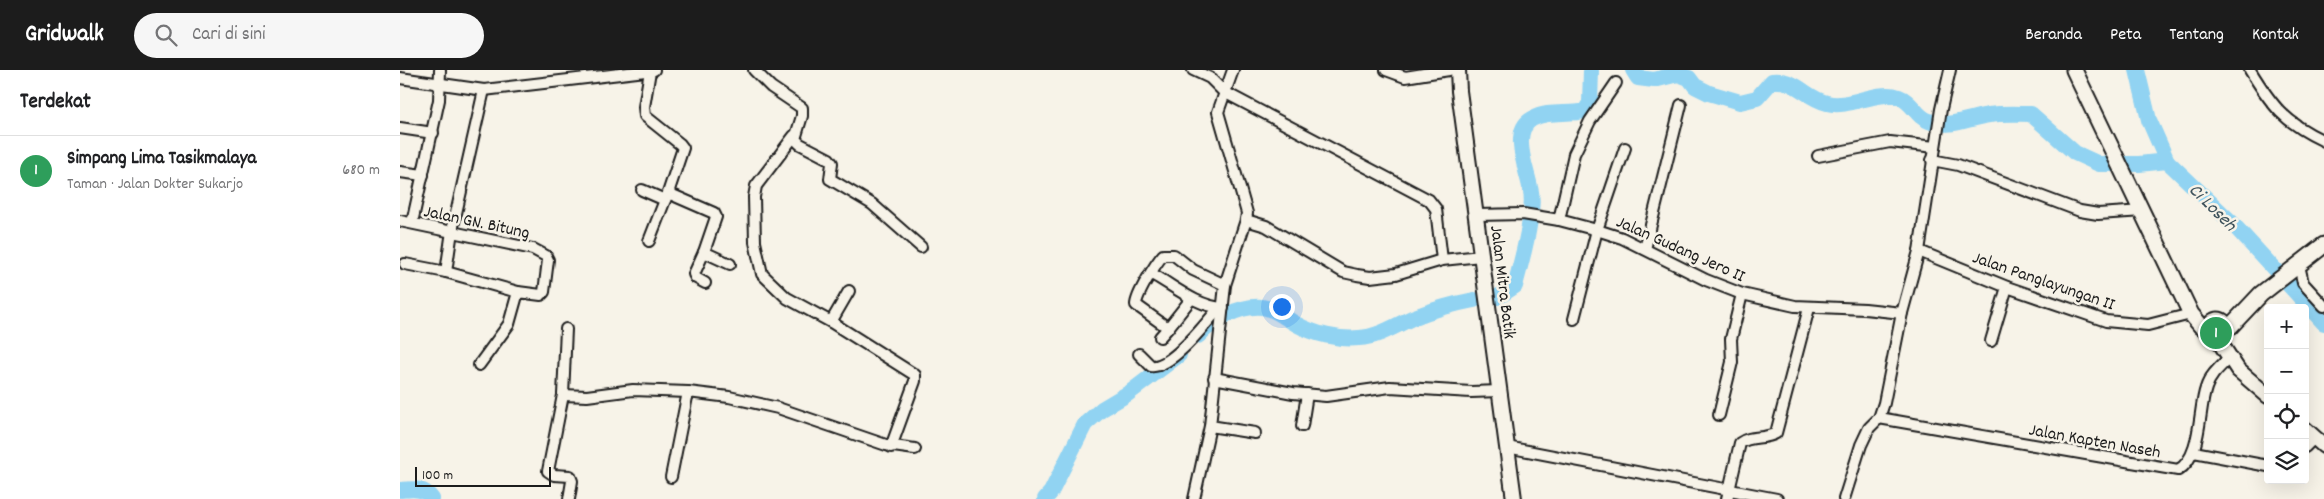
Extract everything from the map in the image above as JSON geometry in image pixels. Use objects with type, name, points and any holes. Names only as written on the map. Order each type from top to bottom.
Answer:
[{"type":"highway","points":[[2072,71],[2113,149],[2191,314],[2219,329],[2324,245]]},
{"type":"main road","name":"Jalan Mitra Batik","points":[[1458,70],[1459,91],[1514,499]]},
{"type":"main road","points":[[2219,329],[2230,357],[2238,370],[2266,394]]},
{"type":"main road","points":[[2219,329],[2238,370]]},
{"type":"street","points":[[412,223],[433,133],[440,84],[440,70]]},
{"type":"street","points":[[400,78],[484,90],[654,70]]},
{"type":"street","points":[[754,70],[770,87],[802,108],[802,116],[794,136],[756,186],[754,197],[755,242],[762,274],[770,284],[787,298],[831,322],[915,375],[915,381],[891,447]]},
{"type":"street","points":[[1193,70],[1210,78],[1224,92],[1338,150],[1434,204],[1442,260]]},
{"type":"street","points":[[1194,499],[1210,426],[1225,285],[1246,220],[1246,213],[1218,117],[1218,107],[1233,70]]},
{"type":"street","points":[[1386,70],[1404,77],[1449,70]]},
{"type":"street","points":[[1844,499],[1861,445],[1869,428],[1880,418],[1902,313],[1919,252],[1932,160],[1950,70]]},
{"type":"street","points":[[2250,70],[2280,113],[2290,123],[2324,141]]},
{"type":"street","points":[[649,241],[682,148],[644,113],[650,71]]},
{"type":"street","points":[[1559,220],[1574,154],[1590,121],[1616,83]]},
{"type":"street","points":[[446,272],[452,231],[484,90]]},
{"type":"street","points":[[1645,249],[1681,105]]},
{"type":"street","points":[[400,128],[433,133]]},
{"type":"street","points":[[794,136],[800,144],[829,159],[832,163],[830,179],[872,204],[921,247]]},
{"type":"street","points":[[1818,156],[1890,142],[1935,148]]},
{"type":"street","points":[[1574,319],[1597,230],[1625,148]]},
{"type":"street","points":[[1932,160],[1958,165],[2080,211],[2098,214],[2143,211]]},
{"type":"street","points":[[400,172],[423,175]]},
{"type":"street","points":[[642,190],[666,196],[714,213],[716,217],[694,274],[696,278],[705,283]]},
{"type":"street","name":"Jalan Gudang Jero II","points":[[1477,215],[1523,214],[1559,220],[1597,230],[1622,238],[1706,280],[1742,294],[1809,308],[1865,309],[1902,313]]},
{"type":"street","points":[[1246,220],[1266,226],[1343,272],[1370,277],[1396,274],[1442,260],[1481,256]]},
{"type":"street","name":"Jalan GN. Bitung","points":[[400,221],[533,249],[546,256],[548,260],[544,292],[541,295],[518,292]]},
{"type":"street","points":[[704,252],[730,264]]},
{"type":"street","name":"Jalan Panglayungan II","points":[[1919,252],[2007,288],[2086,315],[2125,324],[2148,325],[2191,314]]},
{"type":"street","points":[[1168,328],[1136,305],[1137,298],[1163,255],[1174,255],[1193,270],[1225,285]]},
{"type":"street","points":[[405,264],[446,272],[518,292],[509,324],[479,365]]},
{"type":"street","points":[[2297,267],[2303,283],[2324,306]]},
{"type":"street","points":[[1152,274],[1191,299],[1221,314]]},
{"type":"street","points":[[1991,341],[2007,288]]},
{"type":"street","points":[[831,322],[849,291]]},
{"type":"street","points":[[1719,415],[1732,362],[1731,339],[1742,294]]},
{"type":"street","points":[[1160,337],[1191,299]]},
{"type":"street","points":[[1728,494],[1740,444],[1744,440],[1770,436],[1776,433],[1809,308]]},
{"type":"street","points":[[1139,354],[1151,366],[1157,366],[1181,351],[1221,314]]},
{"type":"street","points":[[566,329],[563,395],[548,471],[554,474],[570,476],[569,499]]},
{"type":"street","points":[[2230,357],[2213,374],[2205,389],[2194,452],[2264,465]]},
{"type":"street","points":[[1214,378],[1326,396],[1390,387],[1471,392],[1500,391]]},
{"type":"street","points":[[563,395],[587,396],[633,390],[688,392],[729,397],[778,408],[891,447],[915,449]]},
{"type":"street","points":[[671,478],[688,392]]},
{"type":"street","points":[[1302,426],[1307,394]]},
{"type":"street","name":"Jalan Kapten Naseh","points":[[1880,418],[2175,470],[2184,466],[2194,452]]},
{"type":"street","points":[[1210,426],[1255,433]]},
{"type":"street","points":[[1507,447],[1728,494],[1777,499]]},
{"type":"waterway","points":[[1498,297],[1515,286],[1530,220],[1531,190],[1522,151],[1522,132],[1525,125],[1538,116],[1585,111],[1590,103],[1591,70]]},
{"type":"waterway","points":[[1633,70],[1638,78],[1654,80],[1678,74],[1689,78],[1695,86],[1709,93],[1740,102],[1757,98],[1772,81],[1781,81],[1795,86],[1819,101],[1827,103],[1845,103],[1882,95],[1899,97],[1908,102],[1925,119],[1936,123],[1959,122],[1994,114],[2031,114],[2075,153],[2099,164],[2139,164],[2167,161]]},
{"type":"waterway","name":"Ci Loseh","points":[[2137,70],[2149,120],[2167,161],[2230,221],[2324,323]]},
{"type":"waterway","points":[[1198,336],[1211,324],[1227,315],[1245,308],[1262,307],[1276,312],[1310,331],[1343,338],[1366,337],[1393,328],[1427,312],[1474,300]]},
{"type":"waterway","points":[[1045,499],[1051,492],[1085,424],[1102,409],[1129,393],[1179,355]]},
{"type":"waterway","points":[[400,490],[414,489],[422,491],[432,499]]},
{"type":"place","name":"Simpang Lima Tasikmalaya","points":[[2216,333]]}]
